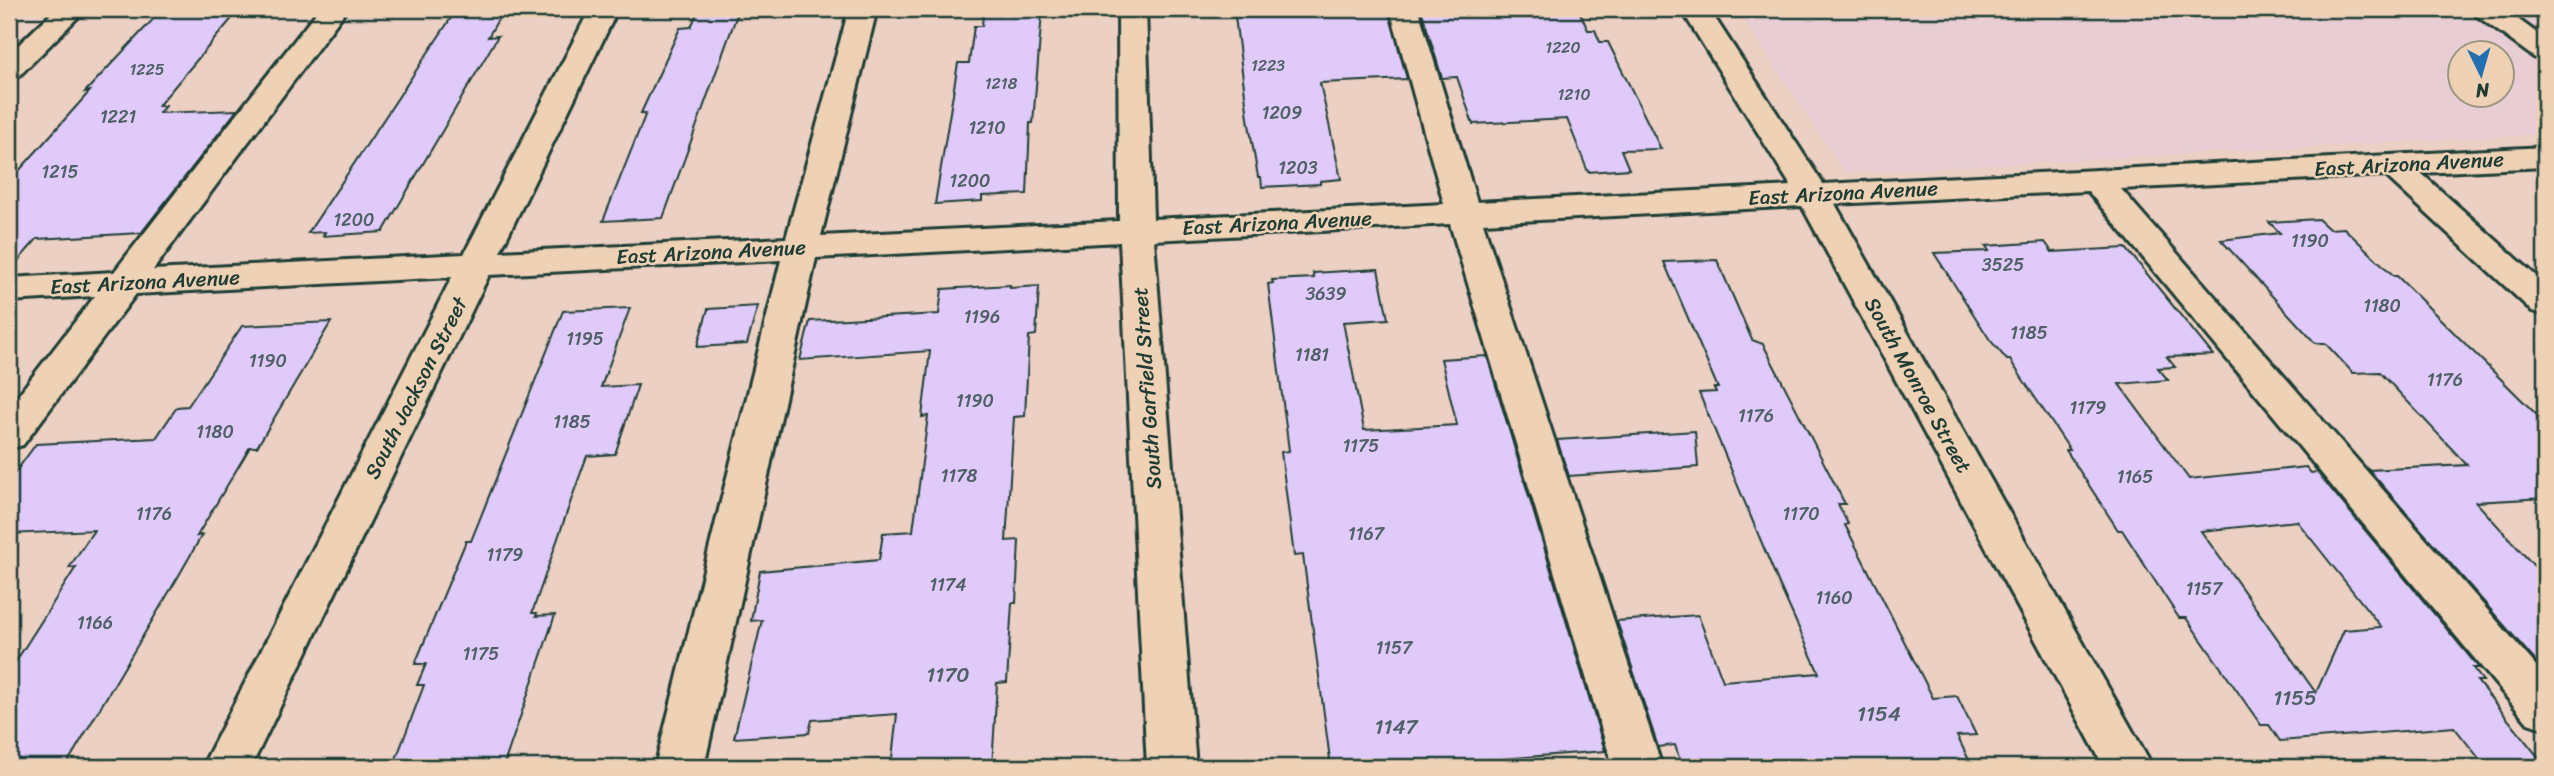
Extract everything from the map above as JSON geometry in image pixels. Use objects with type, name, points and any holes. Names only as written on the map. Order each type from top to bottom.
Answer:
[{"type":"street","points":[[9,70],[72,9]]},
{"type":"street","points":[[9,435],[333,9]]},
{"type":"street","name":"South Jackson Street","points":[[226,767],[604,9]]},
{"type":"street","points":[[680,767],[800,247],[863,9]]},
{"type":"street","name":"South Garfield Street","points":[[1132,9],[1136,230],[1172,767]]},
{"type":"street","points":[[1404,9],[1464,213],[1637,767]]},
{"type":"street","name":"South Monroe Street","points":[[1695,9],[1813,195],[2129,767]]},
{"type":"street","points":[[2486,9],[2545,52]]},
{"type":"street","name":"East Arizona Avenue","points":[[9,289],[2545,156]]},
{"type":"street","points":[[2392,164],[2545,303]]},
{"type":"street","points":[[2096,180],[2545,709]]},
{"type":"shaded area","points":[[1737,9],[2545,9],[2545,134],[1845,173]]},
{"type":"building","points":[[221,9],[214,17],[234,16],[158,106],[165,106],[159,113],[237,110],[141,233],[37,239],[9,271],[9,182],[90,91],[85,92],[160,12]]},
{"type":"building","points":[[457,9],[504,9],[488,37],[498,36],[383,232],[323,236],[325,232],[308,233]]},
{"type":"building","points":[[699,9],[739,9],[663,218],[603,221],[646,113],[641,113],[680,28],[691,27]]},
{"type":"building","points":[[1234,9],[1388,9],[1407,79],[1320,83],[1341,179],[1320,181],[1320,184],[1262,187],[1248,118]]},
{"type":"building","points":[[1421,9],[1578,9],[1588,30],[1595,30],[1600,42],[1608,42],[1661,149],[1621,150],[1629,169],[1588,172],[1567,119],[1473,124],[1457,77],[1442,78]]},
{"type":"building","points":[[1042,12],[1033,123],[1030,123],[1027,194],[982,196],[982,201],[935,204],[958,63],[969,63],[974,26],[982,26],[983,14]]},
{"type":"building","points":[[2318,219],[2329,229],[2344,228],[2397,276],[2545,423],[2545,498],[2476,502],[2545,578],[2545,663],[2537,663],[2369,470],[2467,465],[2380,372],[2353,373],[2325,343],[2315,343],[2221,240],[2280,233],[2269,222]]},
{"type":"building","points":[[2045,242],[2052,252],[2126,248],[2213,355],[2167,357],[2175,367],[2158,368],[2168,380],[2119,384],[2189,479],[2306,467],[2311,473],[2317,472],[2479,668],[2473,668],[2483,681],[2477,681],[2544,764],[2486,767],[2454,727],[2280,741],[2269,725],[2261,725],[2186,618],[2179,618],[2122,530],[2118,530],[2066,450],[2070,450],[2010,360],[2007,360],[1990,340],[1934,253],[1989,251],[1986,246]],"holes":[[[2297,521],[2381,627],[2344,630],[2316,693],[2201,531]]]},
{"type":"building","points":[[1717,260],[1752,340],[1763,344],[1845,504],[1838,504],[1848,524],[1845,525],[1933,698],[1957,696],[1976,735],[1957,736],[1971,764],[1936,767],[1682,767],[1675,745],[1658,747],[1617,621],[1698,615],[1723,681],[1819,673],[1699,393],[1716,392],[1714,388],[1718,388],[1664,262]]},
{"type":"building","points":[[1378,269],[1388,319],[1343,322],[1364,430],[1457,425],[1441,359],[1487,356],[1605,751],[1475,761],[1476,767],[1331,767],[1303,555],[1294,556],[1281,452],[1289,451],[1268,284],[1273,283],[1272,280],[1314,278],[1313,273]]},
{"type":"building","points":[[1010,285],[1010,288],[1039,286],[1036,335],[1029,336],[1025,416],[1014,417],[1006,541],[1019,540],[1016,603],[1012,603],[1007,682],[997,683],[992,767],[891,767],[897,714],[812,720],[809,733],[734,738],[762,620],[751,621],[760,571],[879,560],[883,533],[913,531],[928,416],[922,417],[930,351],[800,360],[810,321],[939,314],[942,289]]},
{"type":"building","points":[[758,306],[747,344],[697,347],[708,309]]},
{"type":"building","points":[[630,308],[601,387],[638,385],[615,454],[587,456],[575,489],[532,613],[537,613],[536,616],[555,615],[503,767],[393,767],[424,685],[417,685],[426,664],[415,664],[466,541],[471,541],[563,311]]},
{"type":"building","points":[[331,322],[257,447],[250,447],[197,536],[202,535],[178,577],[65,767],[9,767],[9,672],[76,567],[69,568],[94,530],[9,534],[9,481],[36,444],[156,438],[177,407],[188,406],[242,326]]},
{"type":"building","points":[[1695,431],[1698,467],[1569,476],[1557,440]]}]
